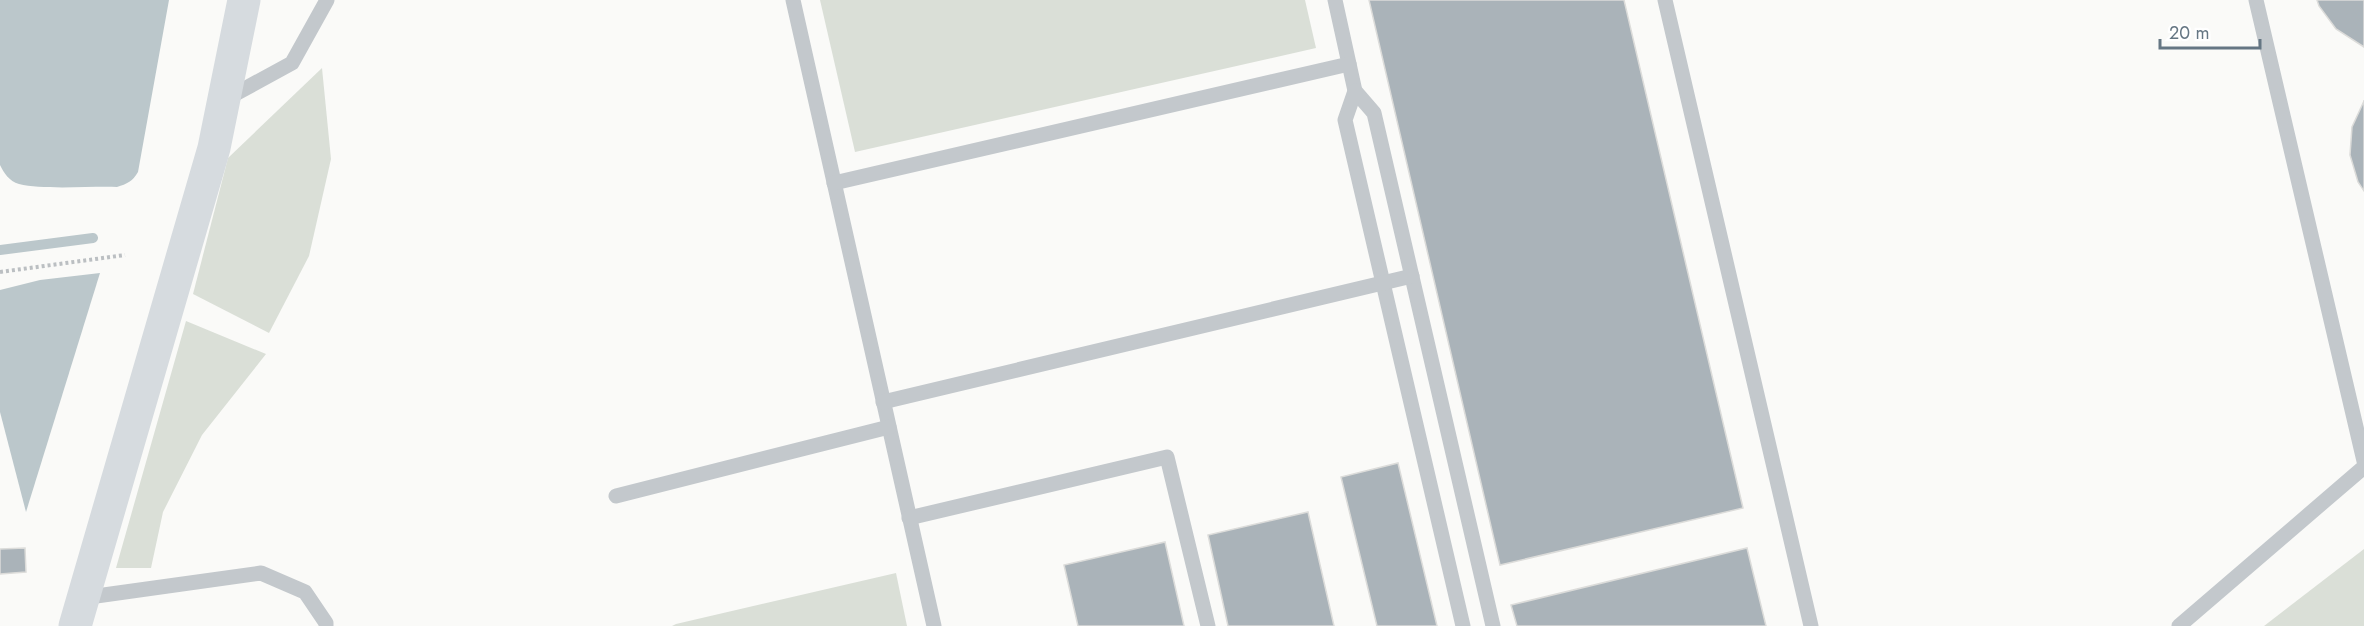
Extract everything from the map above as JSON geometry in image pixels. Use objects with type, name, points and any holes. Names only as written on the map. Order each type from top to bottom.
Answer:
[{"type":"street","points":[[78,612],[214,148],[244,0]]},
{"type":"lane","points":[[223,101],[292,63],[327,0]]},
{"type":"lane","points":[[793,0],[934,626]]},
{"type":"lane","points":[[1335,0],[1355,91],[1374,114],[1493,626]]},
{"type":"lane","points":[[1665,0],[1811,626]]},
{"type":"lane","points":[[2256,0],[2364,461]]},
{"type":"lane","points":[[834,183],[1349,64]]},
{"type":"lane","points":[[1355,91],[1345,120],[1463,626]]},
{"type":"lane","points":[[883,402],[1412,276]]},
{"type":"lane","points":[[616,496],[889,428]]},
{"type":"lane","points":[[909,518],[1167,457],[1208,626]]},
{"type":"lane","points":[[2179,626],[2364,467]]},
{"type":"lane","points":[[78,612],[261,573],[305,592],[326,626]]},
{"type":"path","points":[[0,272],[125,255]]},
{"type":"shaded area","points":[[0,0],[169,0],[138,172],[129,182],[117,187],[41,187],[19,184],[5,174],[0,165]]},
{"type":"shaded area","points":[[820,0],[1305,0],[1316,48],[855,152]]},
{"type":"shaded area","points":[[322,68],[331,159],[309,256],[269,333],[193,294],[228,158]]},
{"type":"shaded area","points":[[100,273],[26,512],[0,412],[0,290],[40,280]]},
{"type":"shaded area","points":[[186,321],[266,354],[202,435],[163,512],[151,568],[116,568]]},
{"type":"shaded area","points":[[2364,549],[2364,626],[2264,626]]},
{"type":"shaded area","points":[[896,573],[907,626],[672,626],[676,624]]},
{"type":"building","points":[[1369,0],[1624,0],[1743,508],[1500,565]]},
{"type":"building","points":[[2317,0],[2364,0],[2364,47],[2336,29]]},
{"type":"building","points":[[2364,101],[2364,191],[2358,182],[2350,155],[2352,127]]},
{"type":"building","points":[[1398,463],[1437,626],[1377,626],[1341,477]]},
{"type":"building","points":[[1308,512],[1334,626],[1228,626],[1208,535]]},
{"type":"building","points":[[1165,542],[1184,626],[1078,626],[1064,565]]},
{"type":"building","points":[[25,548],[26,572],[0,574],[0,549]]},
{"type":"building","points":[[1747,548],[1766,626],[1517,626],[1511,605]]},
{"type":"waterway","points":[[0,250],[93,238]]}]
